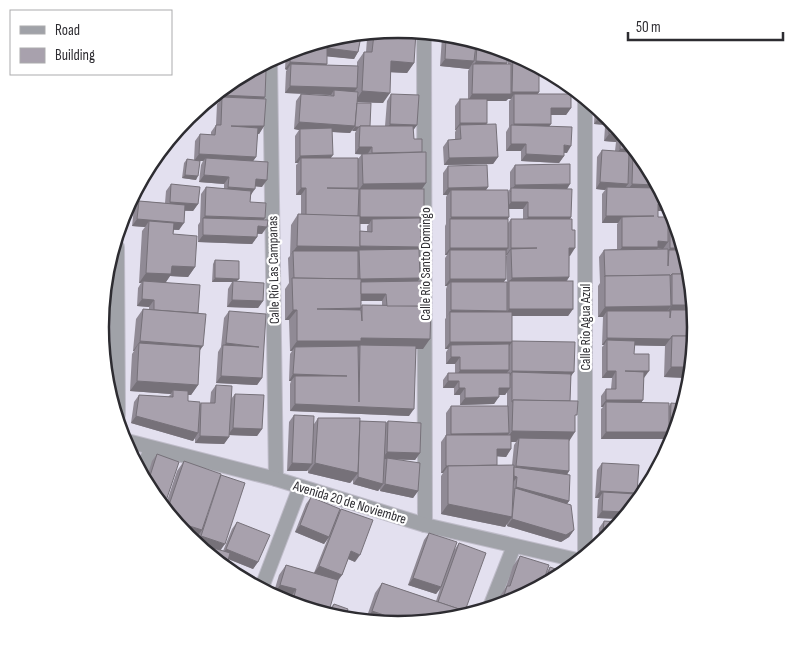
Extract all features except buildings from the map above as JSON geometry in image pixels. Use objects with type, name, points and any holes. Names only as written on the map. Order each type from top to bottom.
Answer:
[{"type":"street","name":"Calle Río Santo Domingo","points":[[424,39],[425,525]]},
{"type":"street","name":"Calle Río Las Campanas","points":[[270,67],[276,479]]},
{"type":"street","name":"Calle Río Agua Azul","points":[[585,105],[585,549]]},
{"type":"street","points":[[117,261],[118,397]]},
{"type":"street","name":"Avenida 20 de Noviembre","points":[[134,443],[276,479],[425,525],[572,559]]},
{"type":"street","points":[[145,466],[151,448]]},
{"type":"street","points":[[264,583],[300,487]]},
{"type":"street","points":[[492,601],[514,546]]}]
